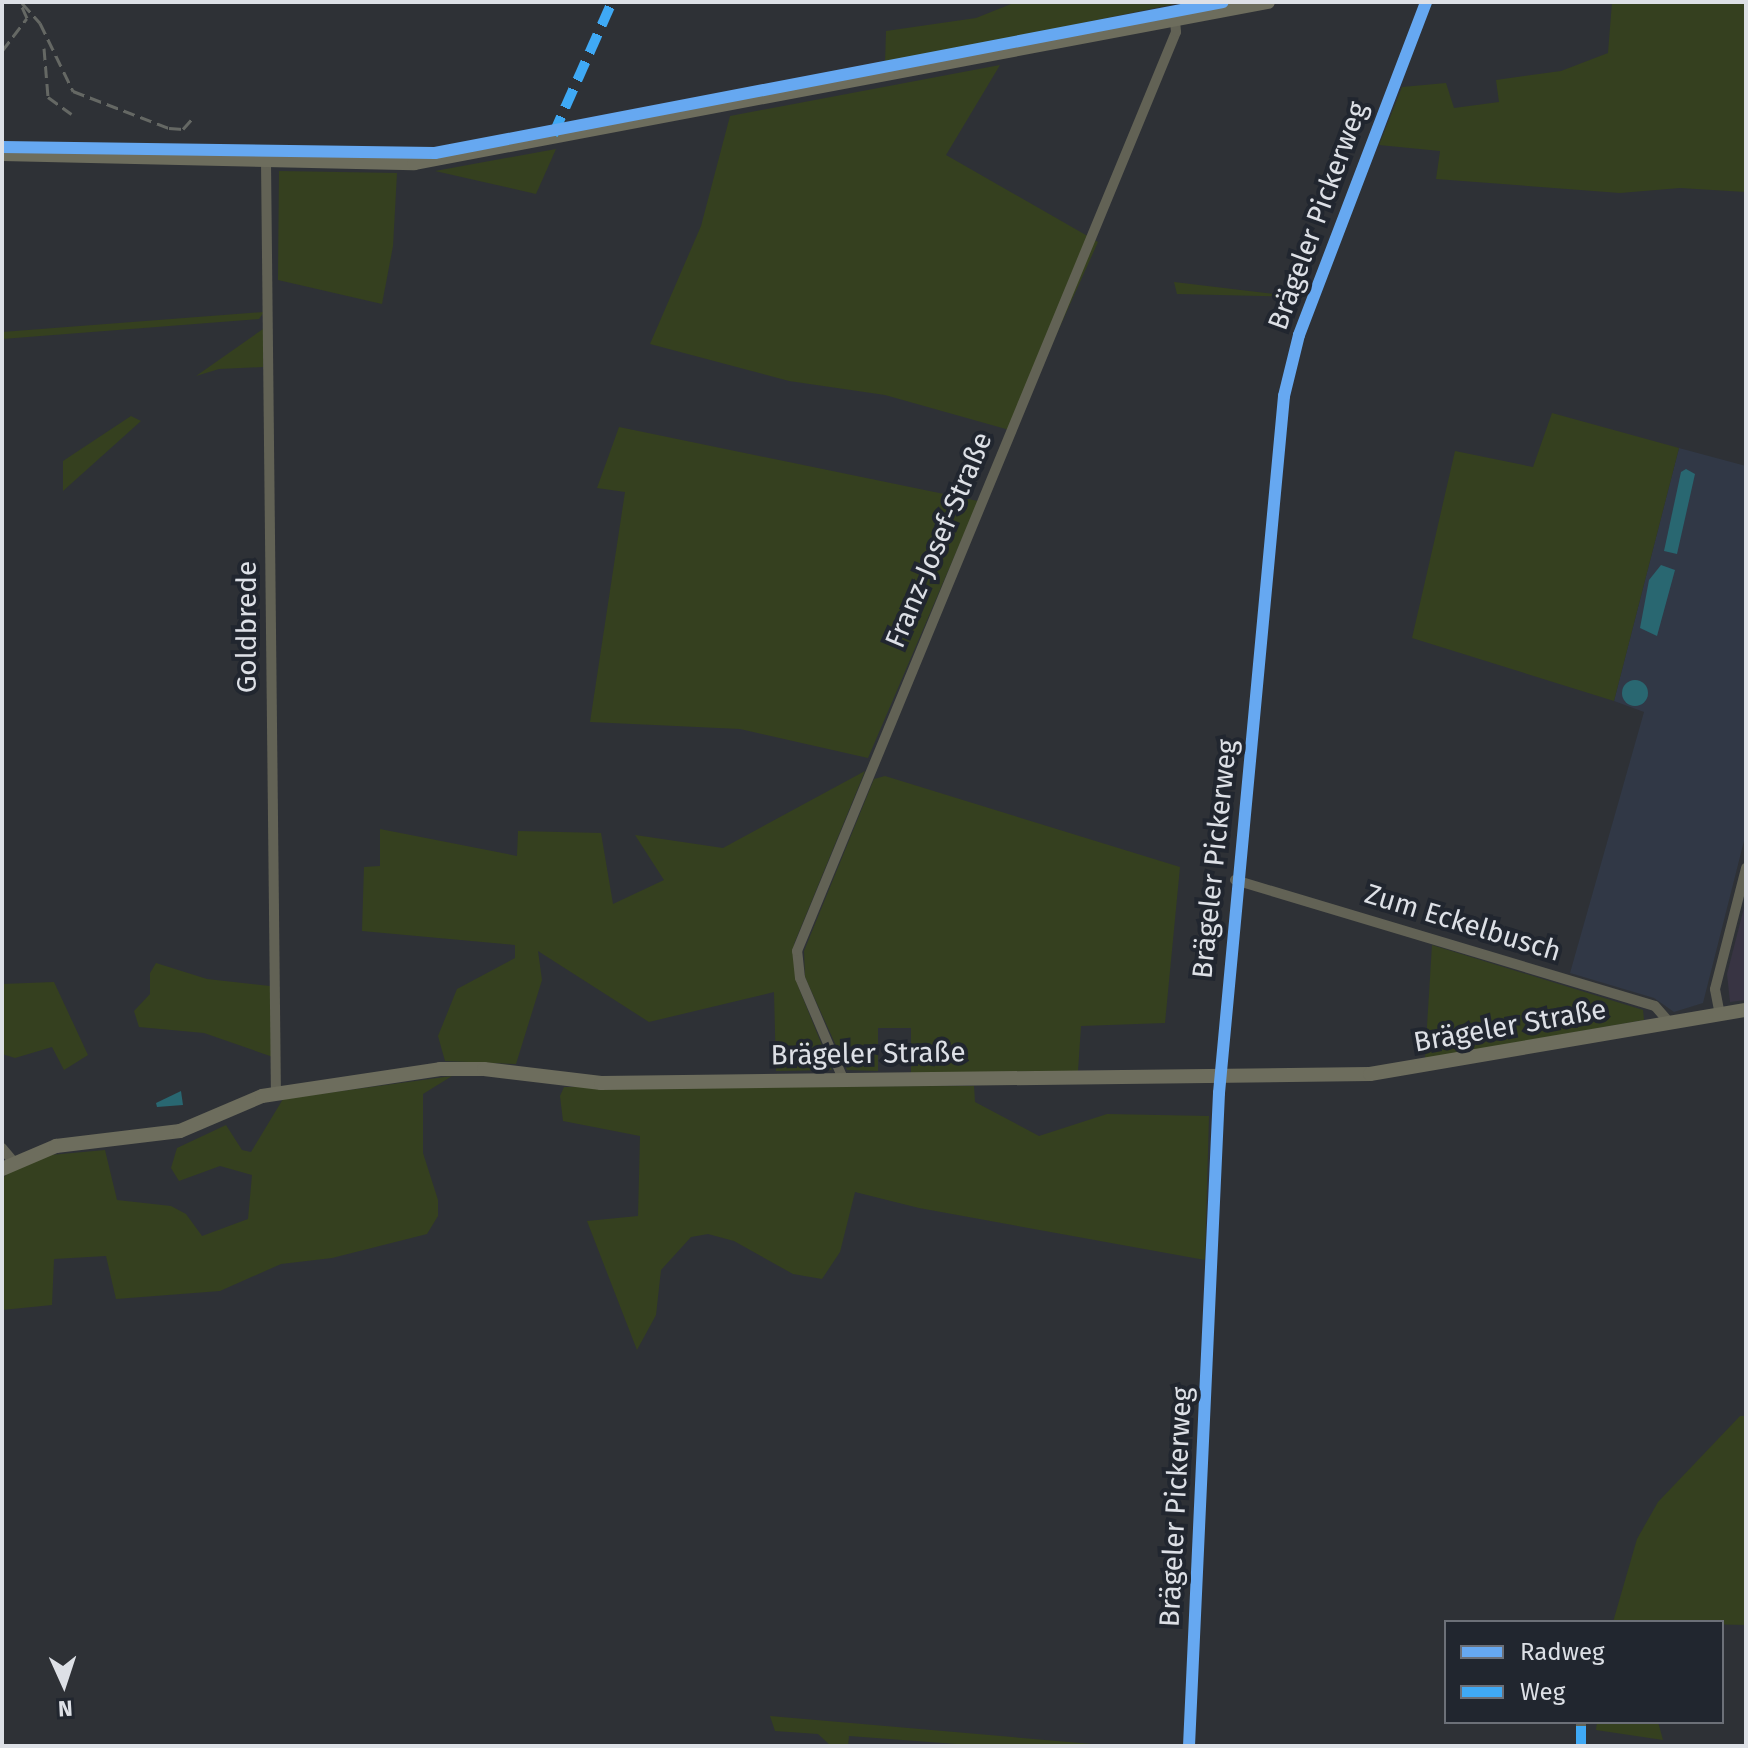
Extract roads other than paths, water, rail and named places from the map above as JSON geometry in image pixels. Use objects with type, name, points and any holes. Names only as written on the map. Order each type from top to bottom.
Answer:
[{"type":"street","points":[[2,154],[414,163],[1268,2]]},
{"type":"street","name":"Brägeler Pickerweg","points":[[1189,1746],[1220,1076],[1235,880],[1291,360],[1426,2]]},
{"type":"street","name":"Franz-Josef-Straße","points":[[844,1081],[800,978],[797,951],[1176,32],[1175,20]]},
{"type":"street","name":"Goldbrede","points":[[266,161],[276,1094]]},
{"type":"street","points":[[1720,1015],[1715,989],[1746,868]]},
{"type":"street","name":"Zum Eckelbusch","points":[[1235,880],[1655,1006],[1670,1023]]},
{"type":"street","name":"Brägeler Straße","points":[[7,1165],[56,1146],[180,1131],[248,1100],[276,1094],[462,1068],[601,1083],[1397,1072],[1746,1010]]},
{"type":"street","points":[[2,1148],[7,1165]]},
{"type":"street","points":[[1581,1724],[1581,1746]]},
{"type":"water","points":[[1686,469],[1695,474],[1677,554],[1664,551],[1681,472]]},
{"type":"water","points":[[1661,565],[1675,570],[1657,636],[1640,628],[1649,580]]},
{"type":"water","points":[[1635,680],[1644,684],[1648,693],[1644,702],[1635,706],[1626,702],[1622,693],[1626,684]]},
{"type":"water","points":[[181,1091],[183,1105],[157,1107],[156,1103]]},
{"type":"railway","points":[[2,51],[27,18],[20,2]]},
{"type":"railway","points":[[22,3],[40,23],[73,91],[169,128],[183,129],[192,119]]},
{"type":"railway","points":[[44,48],[48,97],[71,114]]}]
